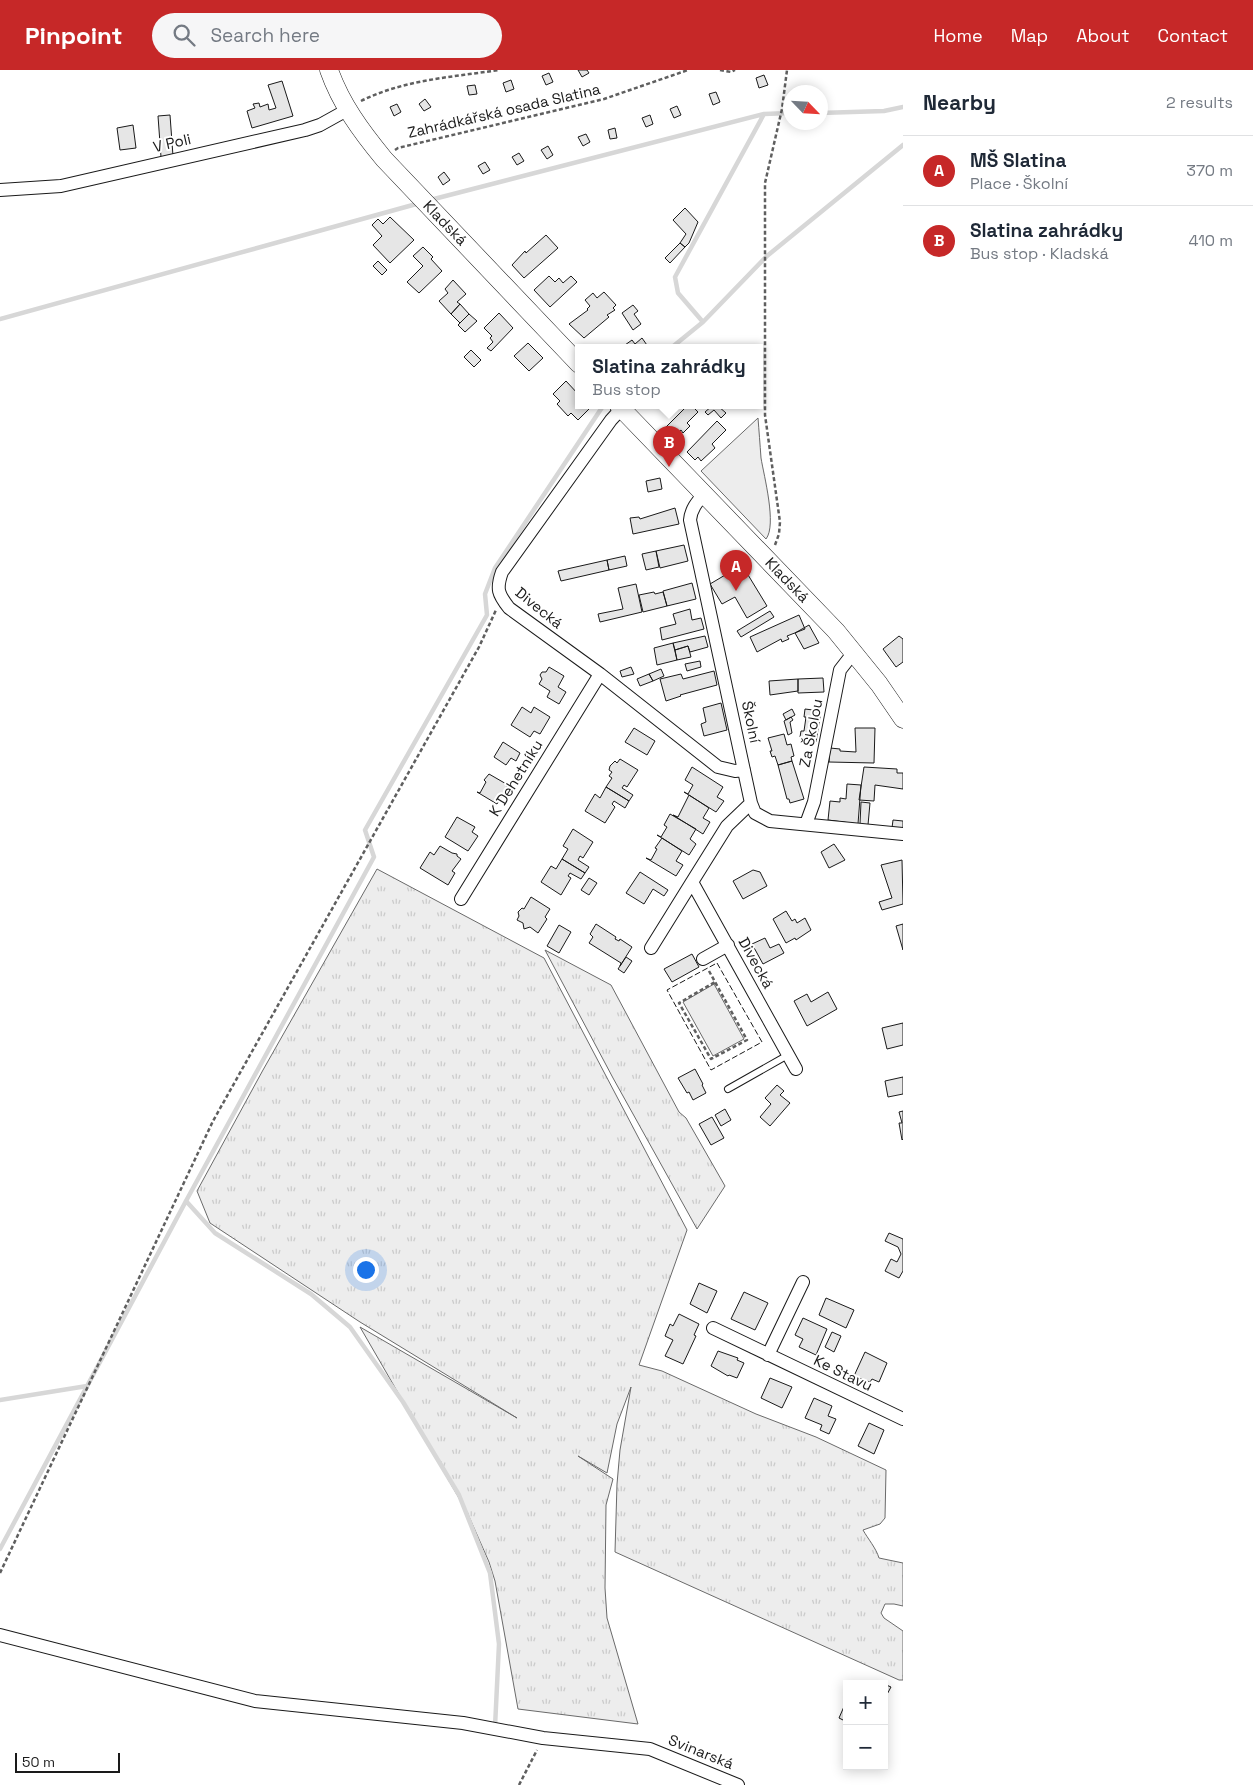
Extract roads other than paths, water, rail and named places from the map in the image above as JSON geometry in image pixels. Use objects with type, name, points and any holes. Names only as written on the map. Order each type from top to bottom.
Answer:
[{"type":"main road","name":"Kladská","points":[[329,70],[347,110],[357,126],[384,159],[575,360]]},
{"type":"main road","name":"Kladská","points":[[622,409],[854,652],[879,684],[903,720]]},
{"type":"street","name":"V Poli","points":[[0,190],[61,186],[320,126],[347,110]]},
{"type":"street","name":"Divecká","points":[[619,409],[502,572],[497,586],[502,599],[510,608],[600,674],[718,767],[735,771],[744,770]]},
{"type":"street","name":"Školní","points":[[704,494],[695,504],[690,520],[751,803]]},
{"type":"street","name":"Za Školou","points":[[806,824],[814,802],[840,670],[854,652]]},
{"type":"street","name":"K Dehetníku","points":[[461,899],[600,674]]},
{"type":"street","points":[[651,948],[727,826],[751,803],[755,813],[770,821],[903,834]]},
{"type":"street","name":"Divecká","points":[[692,882],[796,1069]]},
{"type":"street","points":[[706,964],[728,946]]},
{"type":"street","points":[[768,1355],[803,1282]]},
{"type":"street","name":"Ke Stavu","points":[[713,1328],[903,1419]]},
{"type":"street","name":"Svinarská","points":[[0,1635],[255,1701],[463,1723],[543,1738],[650,1748],[738,1785]]},
{"type":"lane","points":[[728,1089],[788,1055]]},
{"type":"waterway","points":[[828,113],[884,111],[903,107]]},
{"type":"waterway","points":[[430,200],[764,114],[783,113]]},
{"type":"waterway","points":[[703,322],[678,293],[675,277],[764,114]]},
{"type":"waterway","points":[[676,344],[703,322],[767,256],[903,145]]},
{"type":"waterway","points":[[0,319],[420,203]]},
{"type":"waterway","points":[[0,1549],[186,1201],[374,857],[365,830],[487,615],[485,594],[495,568],[601,409]]},
{"type":"waterway","points":[[186,1201],[215,1233],[311,1294],[350,1327],[403,1402],[459,1495],[490,1573],[499,1644],[495,1727]]},
{"type":"waterway","points":[[0,1400],[87,1386]]},
{"type":"place","name":"Slatina zahrádky","points":[[669,467]]},
{"type":"place","name":"MŠ Slatina","points":[[736,591]]}]
